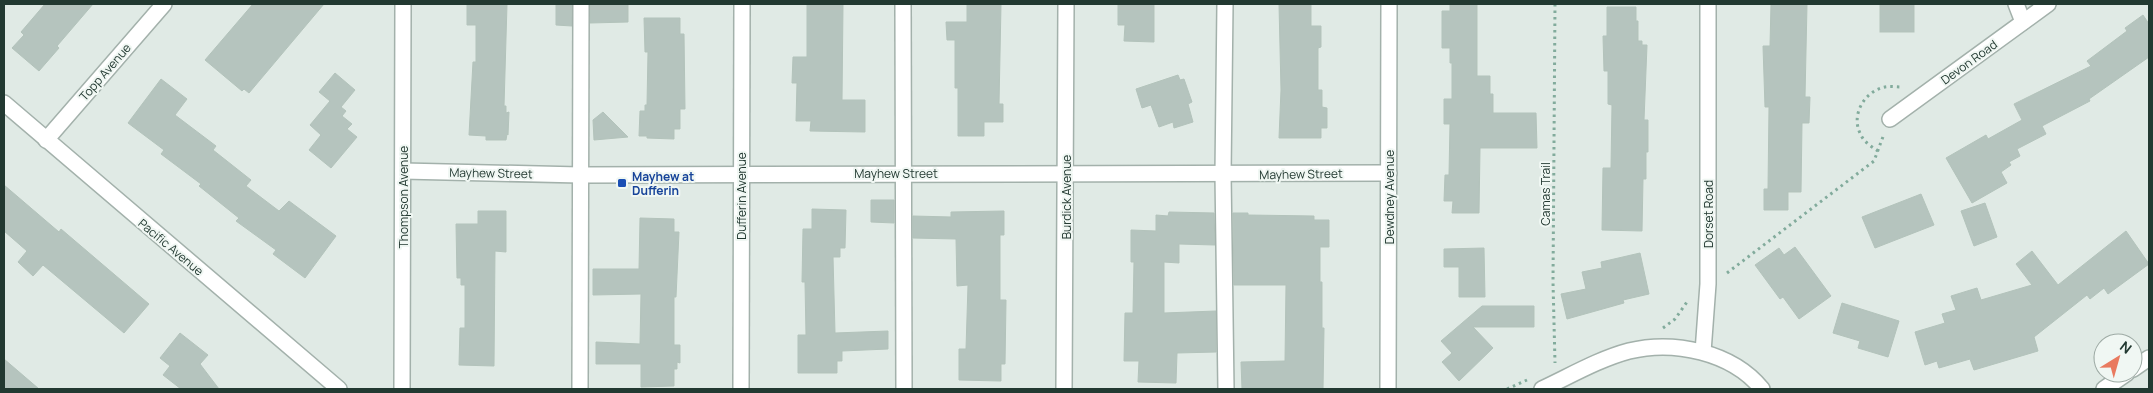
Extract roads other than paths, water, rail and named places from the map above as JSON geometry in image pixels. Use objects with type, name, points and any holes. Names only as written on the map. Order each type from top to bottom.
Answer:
[{"type":"street","name":"Topp Avenue","points":[[46,140],[164,4]]},
{"type":"street","name":"Thompson Avenue","points":[[402,389],[403,4]]},
{"type":"street","points":[[580,389],[581,4]]},
{"type":"street","name":"Dufferin Avenue","points":[[741,389],[742,4]]},
{"type":"street","points":[[903,4],[904,389]]},
{"type":"street","name":"Burdick Avenue","points":[[1064,389],[1066,4]]},
{"type":"street","points":[[1225,4],[1223,174],[1226,389]]},
{"type":"street","name":"Dewdney Avenue","points":[[1388,389],[1389,4]]},
{"type":"street","name":"Dorset Road","points":[[1703,352],[1708,284],[1708,4]]},
{"type":"street","points":[[2016,4],[2023,22]]},
{"type":"street","name":"Devon Road","points":[[1890,119],[2048,4]]},
{"type":"street","name":"Pacific Avenue","points":[[4,103],[339,389]]},
{"type":"street","name":"Mayhew Street","points":[[403,171],[580,175],[903,172],[1066,174],[1389,173]]},
{"type":"street","points":[[1542,389],[1606,358],[1631,350],[1668,348],[1703,352],[1728,361],[1751,376],[1762,389]]},
{"type":"place","name":"Mayhew at Dufferin","points":[[622,183]]}]
